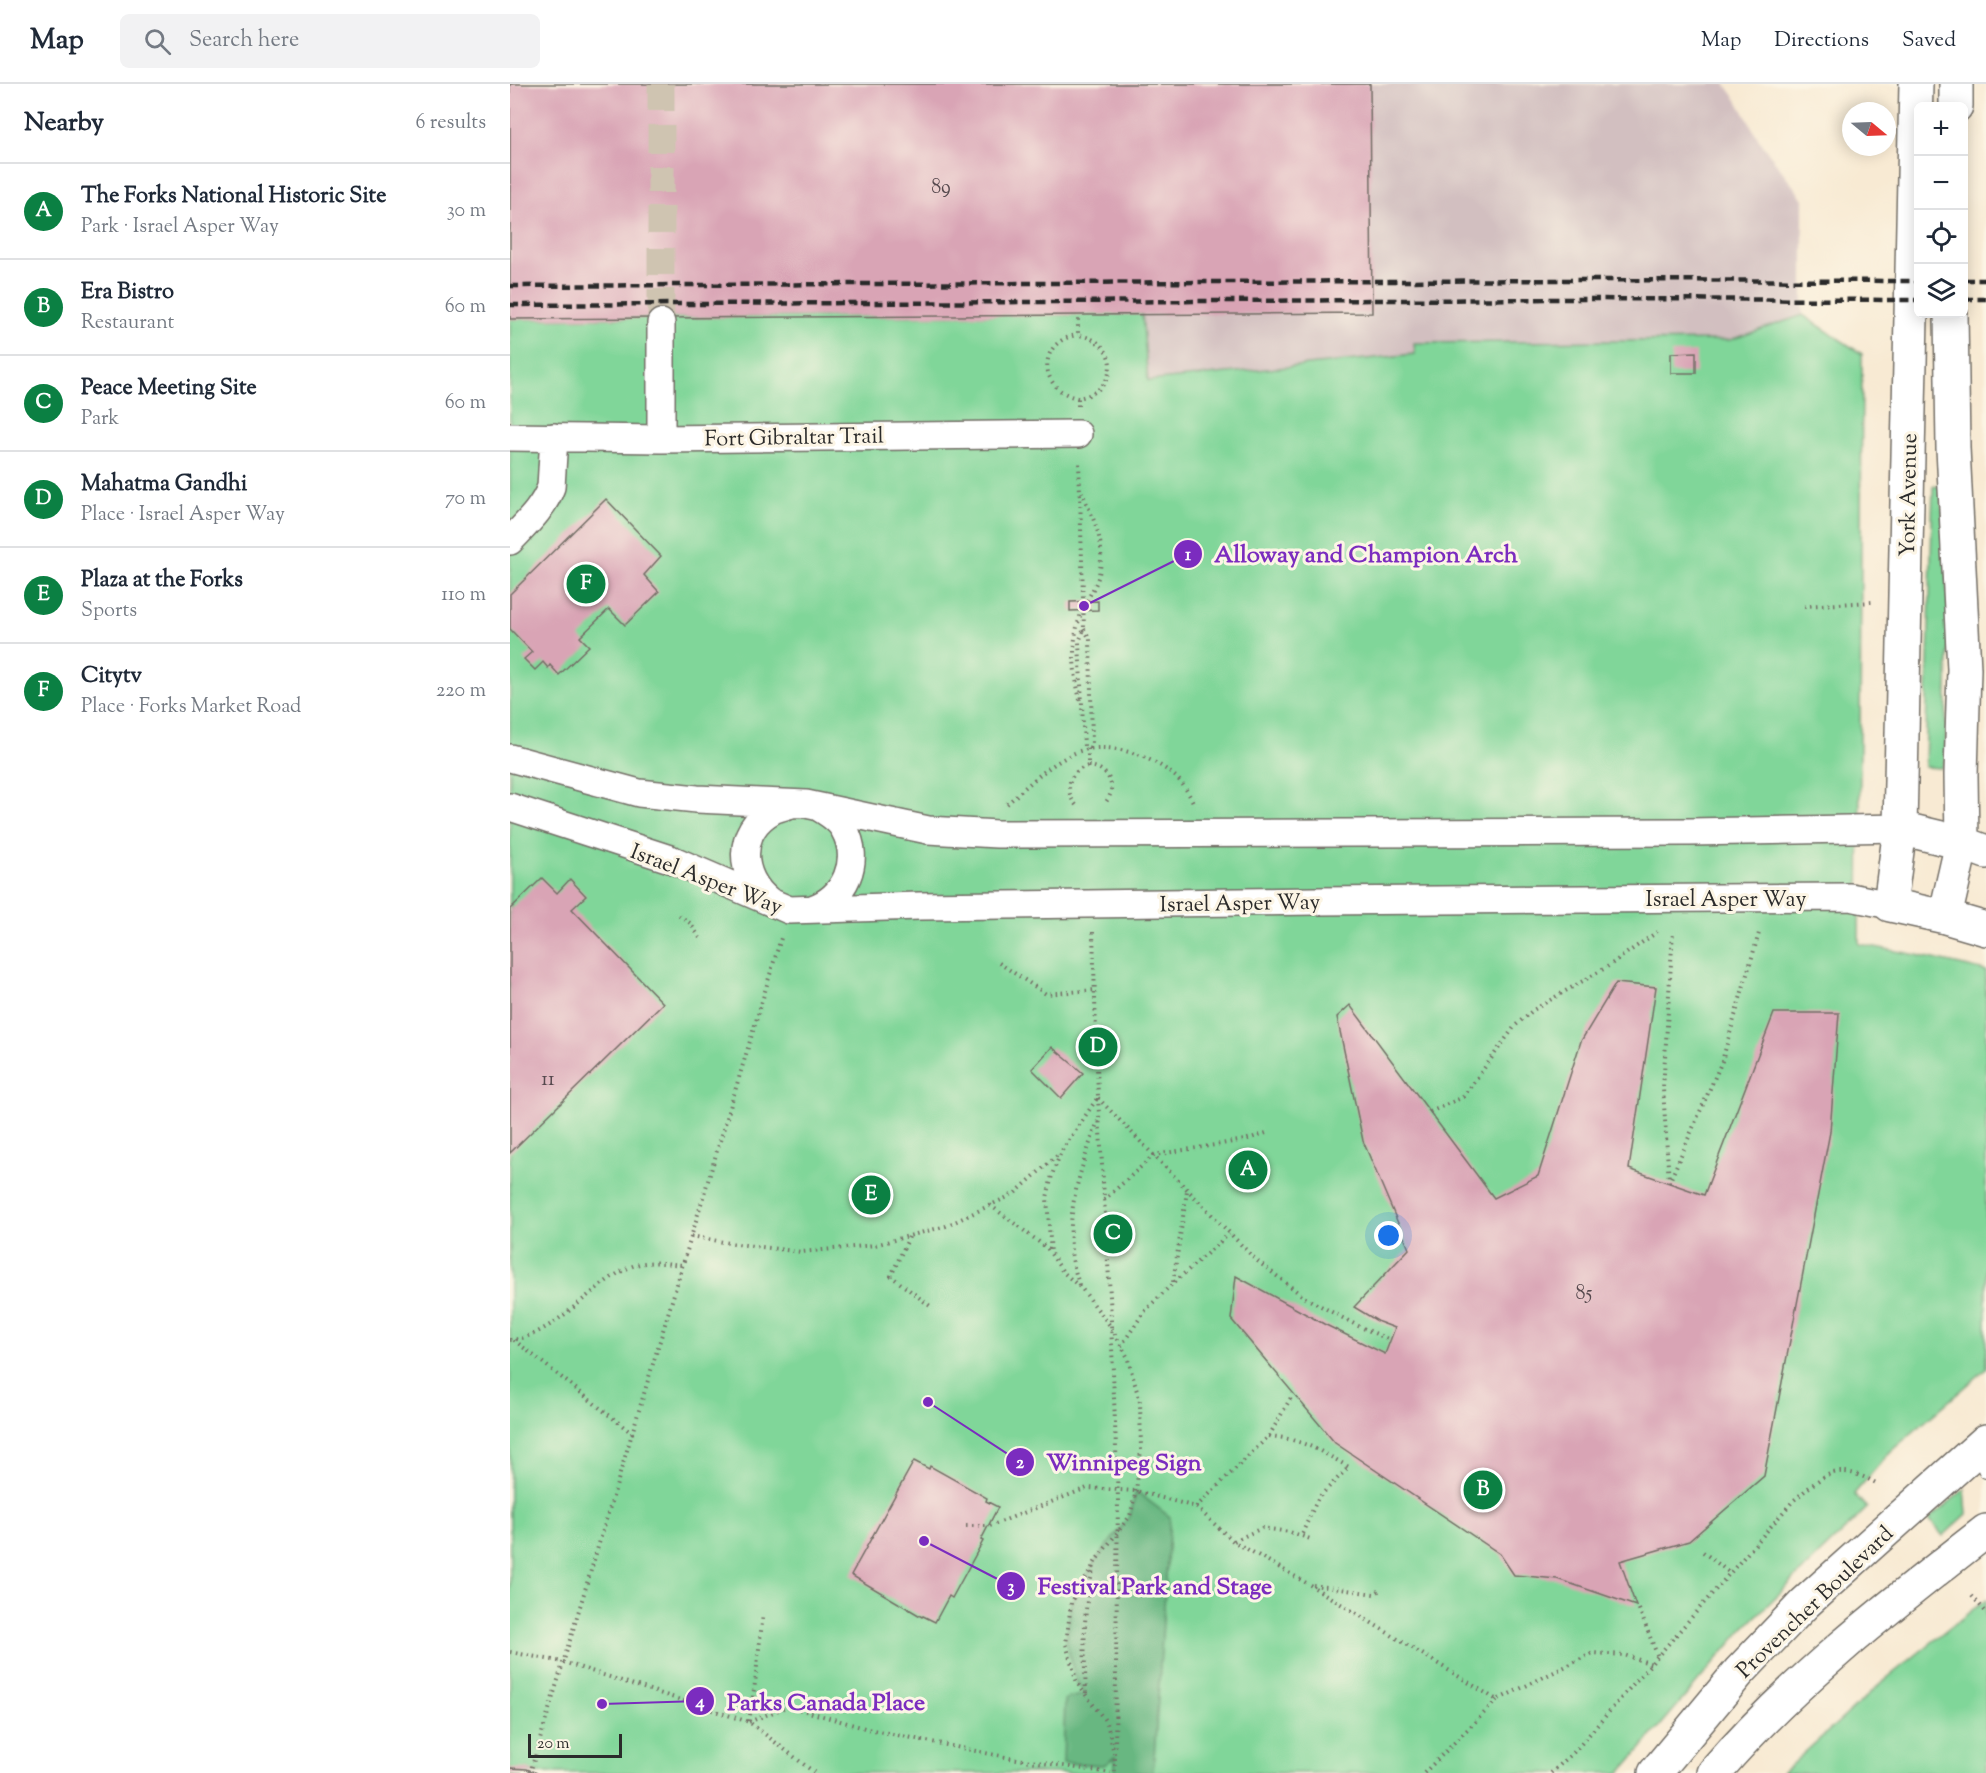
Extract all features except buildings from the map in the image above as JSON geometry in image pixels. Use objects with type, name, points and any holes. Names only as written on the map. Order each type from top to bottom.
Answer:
[{"type":"main road","name":"York Avenue","points":[[1890,905],[1900,828],[1916,84]]},
{"type":"main road","points":[[1956,84],[1956,102]]},
{"type":"main road","name":"York Avenue","points":[[1945,917],[1974,847],[1961,775],[1964,669],[1953,448],[1951,318]]},
{"type":"main road","points":[[1900,828],[1974,847]]},
{"type":"main road","name":"Israel Asper Way","points":[[1890,905],[1986,929]]},
{"type":"main road","name":"Provencher Boulevard","points":[[1655,1773],[1739,1672],[1805,1603],[1983,1454]]},
{"type":"main road","points":[[1714,1773],[1792,1691],[1944,1563],[1986,1531]]},
{"type":"street","points":[[661,323],[661,439]]},
{"type":"street","name":"Fort Gibraltar Trail","points":[[510,437],[661,439],[1078,434]]},
{"type":"street","points":[[510,541],[537,513],[549,494],[554,437]]},
{"type":"street","points":[[510,758],[639,794],[806,806],[928,830],[997,834],[1090,822],[1209,834],[1678,832],[1900,828]]},
{"type":"street","points":[[806,806],[834,816],[844,828],[850,842],[852,857],[849,875],[840,891],[825,904],[789,908],[756,890],[745,861],[745,849],[755,825],[764,816],[775,809],[806,806]]},
{"type":"street","name":"Israel Asper Way","points":[[510,807],[673,860],[789,908],[1843,897],[1890,905]]},
{"type":"path","points":[[1078,315],[1078,335]]},
{"type":"path","points":[[1068,336],[1089,336],[1097,340],[1104,348],[1110,366],[1103,386],[1088,396],[1077,398],[1061,393],[1054,387],[1047,367],[1048,357],[1054,347],[1068,336]]},
{"type":"path","points":[[1077,398],[1084,629],[1079,642],[1084,746],[1088,749]]},
{"type":"path","points":[[1080,488],[1096,527],[1102,555],[1099,580],[1083,607],[1073,647],[1083,709]]},
{"type":"path","points":[[1804,606],[1872,602]]},
{"type":"path","points":[[1084,629],[1090,639],[1092,745],[1088,749],[1088,766]]},
{"type":"path","points":[[1003,806],[1052,766],[1078,751],[1088,749],[1124,751],[1151,760],[1177,778],[1186,789],[1209,834]]},
{"type":"path","points":[[1088,766],[1104,771],[1112,788],[1109,798],[1090,822],[1075,804],[1068,790],[1073,774],[1088,766]]},
{"type":"path","points":[[749,1722],[788,1706],[868,1729],[1010,1758],[1113,1773],[1118,1489],[1112,1327],[1098,1097],[1092,905]]},
{"type":"path","points":[[530,1773],[789,908]]},
{"type":"path","points":[[679,915],[690,923],[699,938]]},
{"type":"path","points":[[1673,931],[1663,1089],[1669,1183],[1722,1061],[1759,933]]},
{"type":"path","points":[[1430,1112],[1463,1097],[1515,1026],[1533,1010],[1607,967],[1657,932]]},
{"type":"path","points":[[999,963],[1046,994],[1095,990]]},
{"type":"path","points":[[1051,1254],[1047,1198],[1052,1175],[1061,1152],[1098,1097]]},
{"type":"path","points":[[1098,1097],[1256,1260],[1304,1297],[1390,1340]]},
{"type":"path","points":[[1079,1286],[1071,1250],[1071,1207],[1081,1167],[1099,1119]]},
{"type":"path","points":[[1104,1200],[1154,1155],[1245,1140],[1266,1133]]},
{"type":"path","points":[[691,1236],[802,1252],[875,1245],[946,1226],[1014,1194],[1061,1152]]},
{"type":"path","points":[[1173,1283],[1187,1191]]},
{"type":"path","points":[[990,1205],[1047,1248],[1063,1272],[1079,1286],[1112,1327],[1134,1378],[1140,1402],[1141,1450],[1136,1491],[1130,1516],[1096,1559],[1071,1603],[1066,1644],[1077,1683],[1107,1723],[1115,1757]]},
{"type":"path","points":[[1121,1346],[1144,1312],[1173,1283],[1230,1234]]},
{"type":"path","points":[[909,1236],[891,1276],[930,1306]]},
{"type":"path","points":[[512,1340],[544,1328],[623,1270],[639,1264],[682,1266]]},
{"type":"path","points":[[512,1340],[633,1434]]},
{"type":"path","points":[[1196,1507],[1269,1436],[1293,1394]]},
{"type":"path","points":[[1269,1436],[1291,1438],[1306,1443],[1349,1467],[1318,1498],[1301,1536]]},
{"type":"path","points":[[1551,1773],[1574,1752],[1793,1502],[1827,1474],[1844,1470],[1860,1474],[1876,1483]]},
{"type":"path","points":[[966,1526],[990,1526],[1087,1488],[1136,1491],[1196,1507],[1233,1541],[1310,1585],[1497,1700]]},
{"type":"path","points":[[1233,1541],[1262,1528],[1313,1540]]},
{"type":"path","points":[[1703,1552],[1730,1573]]},
{"type":"path","points":[[1086,1694],[1084,1614],[1096,1559]]},
{"type":"path","points":[[1310,1585],[1374,1594],[1382,1589]]},
{"type":"path","points":[[1972,1596],[1986,1612]]},
{"type":"path","points":[[1639,1609],[1658,1657]]},
{"type":"path","points":[[749,1722],[762,1614]]},
{"type":"path","points":[[510,1652],[563,1662],[749,1722],[815,1773]]},
{"type":"path","points":[[1424,1773],[1497,1700],[1593,1653],[1624,1655],[1652,1664]]},
{"type":"shaded area","points":[[510,84],[1725,84],[1737,100],[1759,140],[1803,199],[1803,315],[1730,340],[1415,343],[1415,354],[1148,381],[1141,314]]},
{"type":"green space","points":[[1142,314],[1148,381],[1415,354],[1414,343],[1730,340],[1803,315],[1862,354],[1859,944],[1986,971],[1986,1369],[1890,1452],[1854,1494],[1867,1508],[1743,1629],[1620,1773],[510,1773],[510,319]]},
{"type":"green space","points":[[1933,486],[1941,487],[1949,621],[1945,760],[1942,768],[1925,767]]},
{"type":"green space","points":[[1965,1489],[1967,1514],[1943,1536],[1929,1519]]},
{"type":"green space","points":[[1136,1491],[1170,1517],[1153,1773],[1115,1773],[1115,1757],[1104,1765],[1063,1763],[1065,1699],[1085,1694],[1077,1683],[1066,1644],[1071,1603],[1097,1559],[1130,1516]]},
{"type":"green space","points":[[1986,1599],[1986,1773],[1782,1773],[1887,1678]]},
{"type":"tunnel","points":[[661,84],[661,323]]},
{"type":"railway","points":[[510,286],[1569,280],[1914,281]]},
{"type":"railway","points":[[1968,280],[1986,280]]},
{"type":"railway","points":[[510,305],[1567,299],[1914,300]]},
{"type":"railway","points":[[1968,299],[1986,299]]},
{"type":"place","name":"Citytv","points":[[586,584]]},
{"type":"place","name":"Alloway and Champion Arch","points":[[1084,606]]},
{"type":"place","name":"Mahatma Gandhi","points":[[1098,1047]]},
{"type":"place","name":"The Forks National Historic Site","points":[[1248,1170]]},
{"type":"place","name":"Plaza at the Forks","points":[[871,1195]]},
{"type":"place","name":"Peace Meeting Site","points":[[1113,1234]]},
{"type":"place","name":"Winnipeg Sign","points":[[928,1402]]},
{"type":"place","name":"Era Bistro","points":[[1483,1490]]},
{"type":"place","name":"Festival Park and Stage","points":[[924,1541]]},
{"type":"place","name":"Parks Canada Place","points":[[602,1704]]}]
